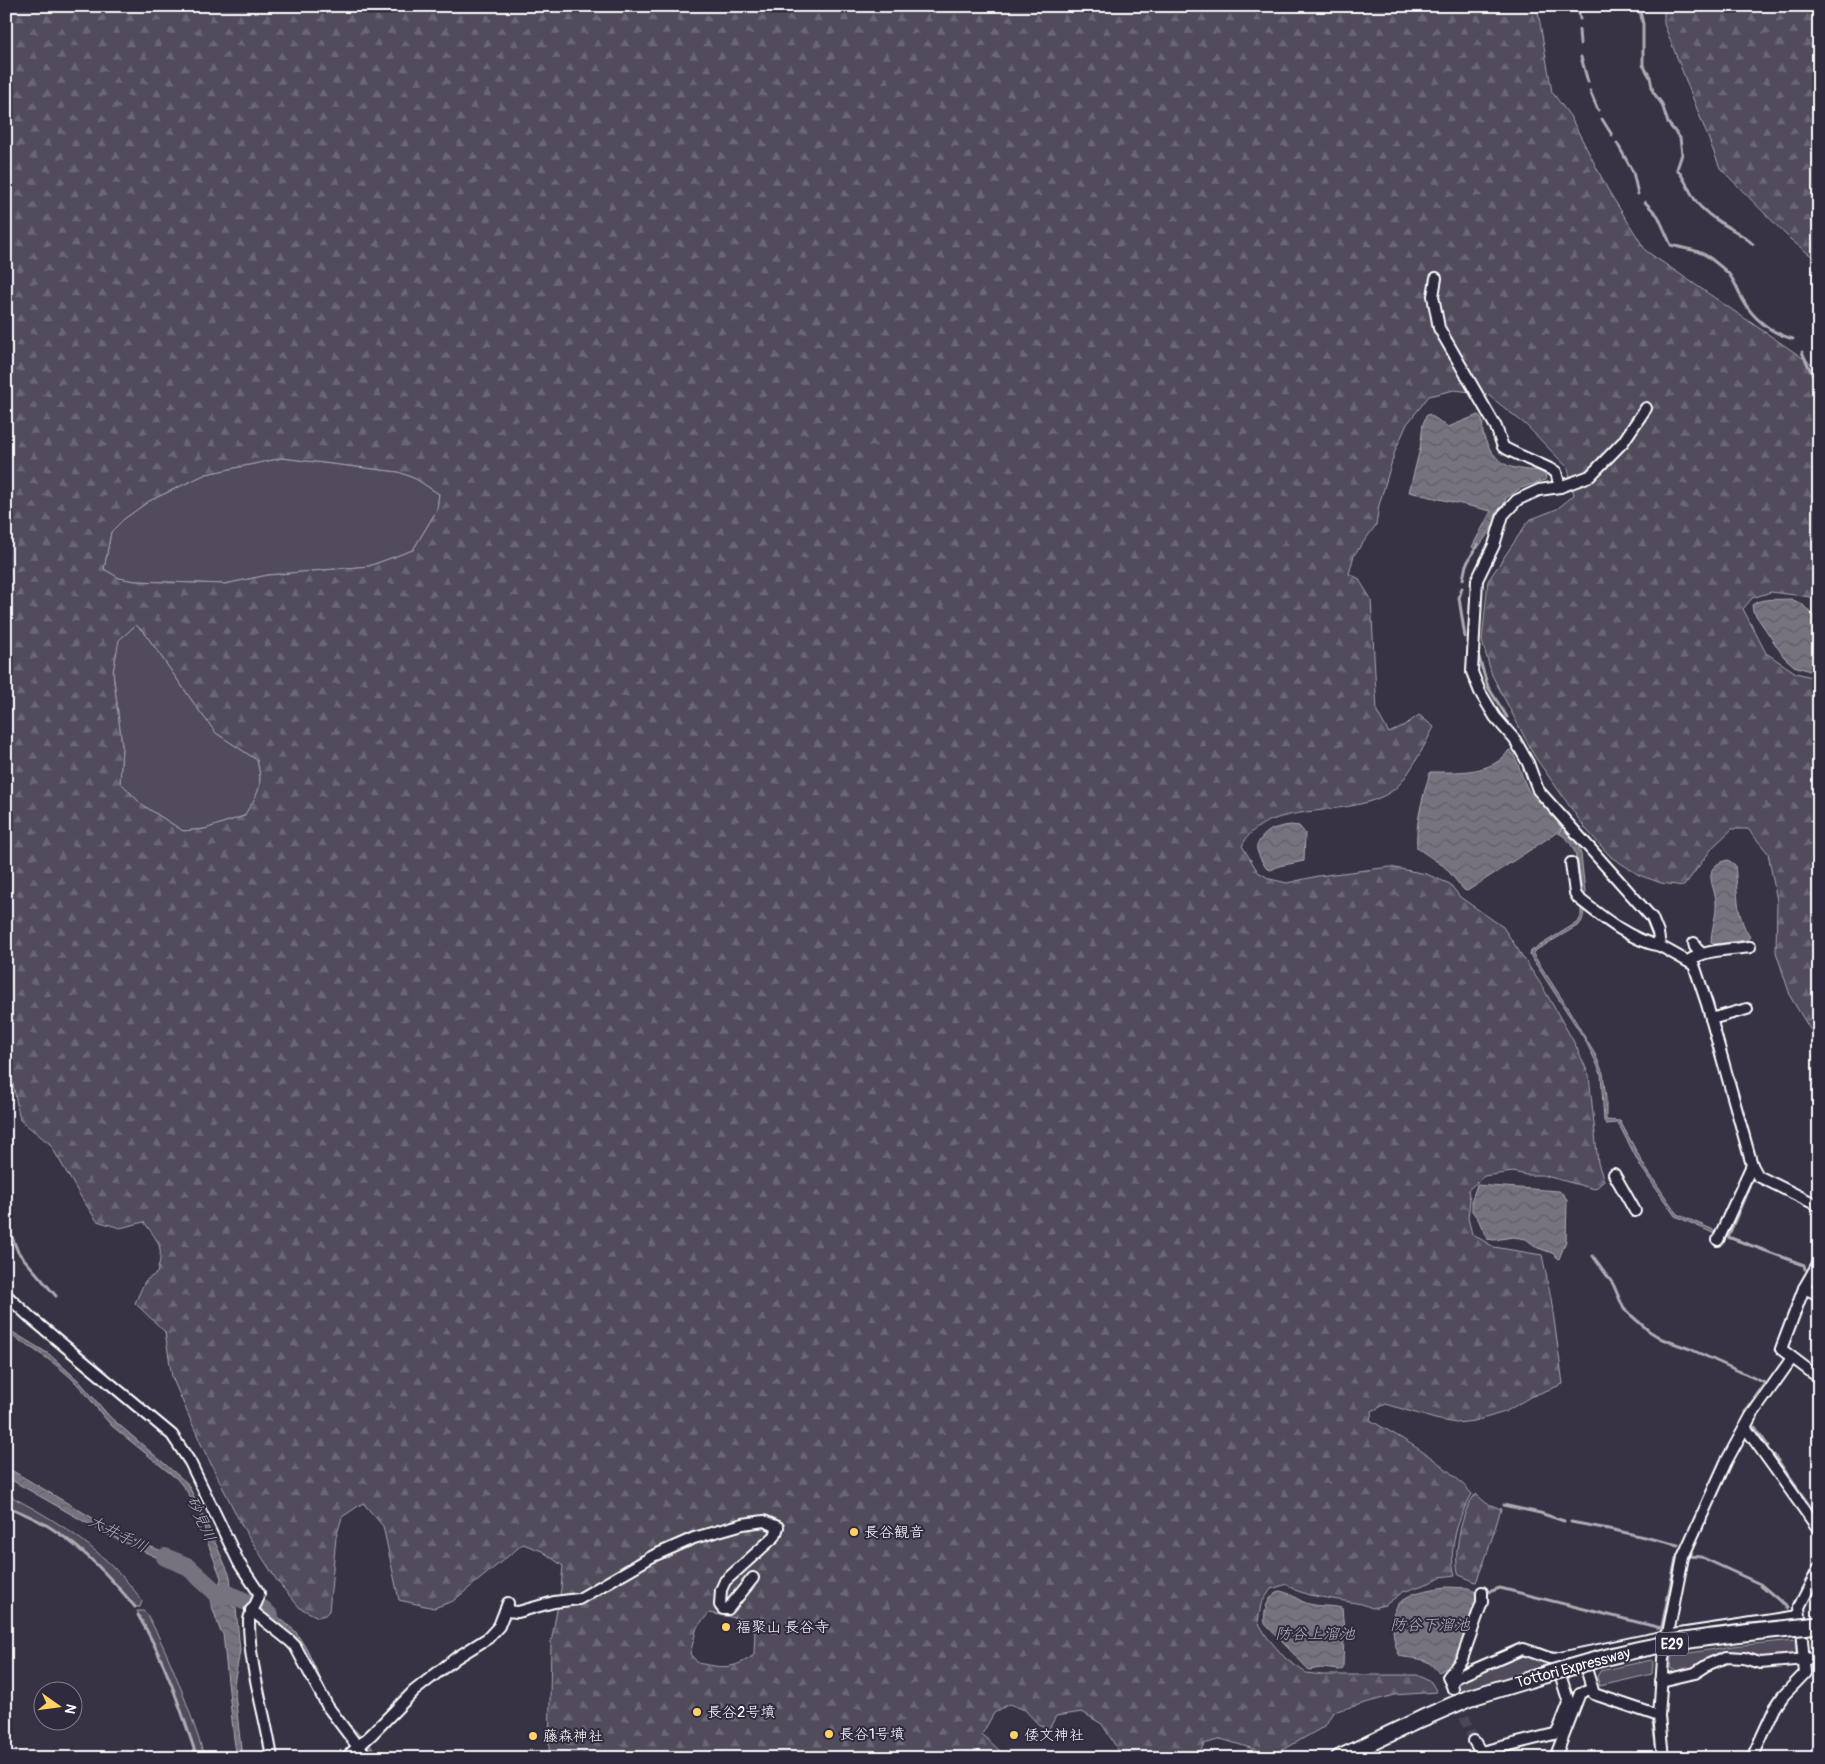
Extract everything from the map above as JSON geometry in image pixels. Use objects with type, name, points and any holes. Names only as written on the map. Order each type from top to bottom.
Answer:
[{"type":"highway","name":"Tottori Expressway","points":[[1357,1758],[1472,1704],[1529,1683],[1629,1652],[1737,1634],[1819,1626]]},
{"type":"highway","name":"Tottori Expressway","points":[[1339,1758],[1422,1718],[1469,1698],[1622,1659],[1754,1637],[1819,1632]]},
{"type":"street","points":[[1436,278],[1433,296],[1439,328],[1496,427],[1504,448],[1556,472],[1560,487]]},
{"type":"street","points":[[1646,408],[1623,442],[1590,476],[1560,487],[1539,490],[1517,500],[1503,515],[1494,545],[1477,580],[1472,672],[1480,692],[1495,717],[1515,740],[1528,763],[1538,790],[1652,918],[1658,933],[1660,946]]},
{"type":"street","points":[[1571,863],[1575,893],[1578,898],[1616,925],[1646,943],[1660,946],[1694,965],[1752,1165],[1758,1176],[1819,1206]]},
{"type":"street","points":[[1694,943],[1695,947],[1702,954]]},
{"type":"street","points":[[1688,961],[1696,955],[1718,950],[1750,947]]},
{"type":"street","points":[[1711,1019],[1747,1009]]},
{"type":"street","points":[[1718,1240],[1752,1165]]},
{"type":"street","points":[[1614,1174],[1635,1211]]},
{"type":"street","points":[[1819,1262],[1804,1288],[1781,1349],[1819,1378]]},
{"type":"street","points":[[1804,1288],[1819,1295]]},
{"type":"street","points":[[6,1295],[172,1435],[190,1462],[235,1555],[258,1591],[259,1599],[250,1612],[249,1627],[254,1667],[272,1758]]},
{"type":"street","points":[[1663,1758],[1658,1716],[1661,1681],[1666,1636],[1683,1557],[1726,1462],[1745,1426],[1792,1358]]},
{"type":"street","points":[[1745,1426],[1819,1530]]},
{"type":"street","points":[[346,1758],[414,1691],[456,1658],[488,1638],[499,1626],[507,1607],[518,1612],[554,1602],[579,1598],[653,1556],[694,1538],[743,1524],[764,1521],[778,1527],[774,1536],[725,1581],[721,1590],[720,1605],[723,1609],[728,1609],[753,1578]]},
{"type":"street","points":[[1752,1758],[1775,1708],[1783,1696],[1805,1673],[1798,1616],[1799,1606],[1819,1568]]},
{"type":"street","points":[[1482,1592],[1482,1602],[1462,1659],[1448,1677],[1452,1686],[1457,1677],[1522,1650],[1530,1650],[1555,1659],[1666,1636],[1798,1616]]},
{"type":"street","points":[[252,1609],[295,1646],[328,1707],[362,1744],[369,1758]]},
{"type":"street","points":[[1581,1653],[1594,1694],[1658,1716]]},
{"type":"street","points":[[1661,1681],[1696,1673],[1709,1664],[1726,1657],[1737,1657],[1760,1663],[1819,1658]]},
{"type":"street","points":[[1474,1740],[1483,1755],[1554,1734],[1558,1731],[1569,1703],[1555,1659]]},
{"type":"street","points":[[1555,1758],[1580,1693],[1592,1688]]},
{"type":"green space","points":[[6,6],[1537,6],[1552,92],[1570,116],[1608,190],[1646,251],[1819,369],[1819,598],[1771,592],[1752,598],[1743,609],[1766,653],[1796,673],[1819,679],[1819,1044],[1791,998],[1776,952],[1777,901],[1768,853],[1748,829],[1732,829],[1713,847],[1684,886],[1661,883],[1639,875],[1611,857],[1585,828],[1535,757],[1492,675],[1482,641],[1488,581],[1529,520],[1557,509],[1574,495],[1568,468],[1526,425],[1487,394],[1454,390],[1429,396],[1407,424],[1395,451],[1379,505],[1376,525],[1354,555],[1349,574],[1358,578],[1371,599],[1377,712],[1389,733],[1419,715],[1434,727],[1421,752],[1410,771],[1392,791],[1357,805],[1297,813],[1279,818],[1263,824],[1250,834],[1242,846],[1258,872],[1270,879],[1287,883],[1318,876],[1390,867],[1426,874],[1450,884],[1460,897],[1503,927],[1542,986],[1575,1044],[1589,1075],[1598,1163],[1604,1181],[1595,1189],[1542,1175],[1526,1175],[1513,1172],[1484,1176],[1468,1190],[1470,1200],[1468,1218],[1472,1234],[1494,1247],[1542,1255],[1551,1298],[1563,1384],[1530,1397],[1505,1412],[1475,1421],[1456,1423],[1435,1419],[1386,1404],[1372,1411],[1370,1420],[1437,1462],[1472,1494],[1459,1522],[1453,1544],[1452,1554],[1455,1575],[1440,1577],[1403,1592],[1385,1605],[1372,1608],[1362,1604],[1309,1595],[1295,1590],[1287,1584],[1271,1589],[1261,1604],[1258,1622],[1267,1637],[1286,1659],[1306,1673],[1323,1675],[1417,1675],[1431,1682],[1437,1692],[1394,1695],[1333,1712],[1325,1726],[1283,1750],[1270,1754],[1221,1739],[1204,1744],[1197,1758],[1123,1758],[1102,1724],[1082,1712],[1056,1716],[1049,1729],[1038,1724],[1025,1710],[1009,1704],[994,1713],[982,1734],[1001,1752],[1003,1758],[549,1758],[551,1642],[561,1589],[563,1566],[542,1551],[523,1544],[453,1601],[434,1608],[399,1600],[383,1526],[363,1503],[342,1517],[336,1537],[329,1611],[325,1615],[318,1617],[300,1608],[278,1582],[242,1526],[201,1444],[172,1377],[165,1332],[135,1303],[145,1281],[157,1273],[160,1251],[157,1241],[144,1222],[120,1228],[97,1221],[50,1144],[20,1120],[9,1063],[6,1057]],"holes":[[[282,458],[399,472],[416,479],[439,494],[437,510],[413,550],[369,566],[268,575],[225,584],[135,581],[119,578],[104,569],[111,532],[124,519],[149,501],[206,474]],[[136,625],[144,632],[216,733],[257,760],[260,784],[244,816],[205,829],[183,831],[141,804],[120,782],[122,746],[113,672],[119,640]],[[709,1613],[741,1619],[755,1632],[754,1655],[740,1663],[721,1667],[698,1663],[690,1654],[697,1627]]]},
{"type":"green space","points":[[1664,6],[1819,6],[1819,262],[1790,239],[1720,168],[1664,24]]},
{"type":"green space","points":[[282,458],[399,472],[416,479],[439,494],[437,510],[413,550],[369,566],[268,575],[225,584],[135,581],[119,578],[104,569],[111,532],[124,519],[149,501],[206,474]]},
{"type":"green space","points":[[136,625],[144,632],[216,733],[257,760],[260,784],[244,816],[205,829],[183,831],[141,804],[120,782],[122,746],[113,672],[118,640]]},
{"type":"green space","points":[[6,1494],[63,1527],[98,1553],[129,1584],[142,1601],[140,1607],[136,1607],[99,1566],[78,1547],[43,1523],[6,1505]]},
{"type":"green space","points":[[1476,1494],[1486,1503],[1501,1509],[1476,1582],[1459,1575],[1457,1557],[1460,1533],[1466,1510]]},
{"type":"green space","points":[[137,1611],[143,1611],[147,1614],[164,1649],[186,1703],[205,1758],[198,1758],[164,1665]]},
{"type":"green space","points":[[1795,1640],[1796,1653],[1789,1655],[1766,1658],[1737,1651],[1727,1651],[1712,1656],[1691,1668],[1677,1671],[1670,1668],[1671,1656],[1733,1646]]},
{"type":"green space","points":[[1525,1656],[1550,1665],[1552,1669],[1461,1694],[1458,1690],[1459,1683],[1482,1671],[1509,1659]]},
{"type":"green space","points":[[1651,1660],[1653,1662],[1652,1674],[1600,1686],[1597,1677],[1600,1671]]},
{"type":"water","points":[[1429,414],[1448,427],[1478,415],[1482,421],[1486,441],[1493,454],[1507,465],[1527,470],[1542,471],[1546,477],[1545,480],[1521,488],[1506,498],[1499,518],[1477,549],[1472,547],[1491,511],[1409,492],[1420,449],[1423,424],[1426,416]]},
{"type":"water","points":[[1770,599],[1791,599],[1802,604],[1819,622],[1819,674],[1794,666],[1784,657],[1753,611],[1752,605],[1756,602]]},
{"type":"water","points":[[1509,750],[1518,763],[1531,795],[1536,800],[1540,800],[1562,828],[1467,891],[1464,890],[1445,867],[1417,848],[1418,819],[1430,772],[1462,772],[1484,768],[1494,764]]},
{"type":"water","points":[[1299,826],[1305,833],[1304,861],[1279,866],[1271,870],[1266,868],[1257,850],[1259,842],[1263,836],[1277,827]]},
{"type":"water","points":[[1563,828],[1578,844],[1581,855],[1586,900],[1583,916],[1579,925],[1533,952],[1533,954],[1596,1056],[1603,1073],[1606,1120],[1620,1121],[1645,1167],[1677,1214],[1716,1231],[1715,1234],[1675,1216],[1641,1167],[1618,1123],[1606,1124],[1604,1121],[1601,1074],[1595,1060],[1585,1040],[1530,955],[1531,951],[1578,922],[1581,917],[1581,883],[1577,858],[1573,847],[1558,833]]},
{"type":"water","points":[[1728,860],[1735,865],[1739,911],[1750,937],[1747,940],[1714,944],[1711,942],[1716,902],[1711,874],[1717,864]]},
{"type":"water","points":[[1477,1185],[1559,1191],[1564,1195],[1567,1200],[1566,1241],[1559,1259],[1552,1253],[1538,1248],[1526,1239],[1513,1237],[1494,1240],[1487,1239],[1478,1219],[1472,1211],[1472,1199]]},
{"type":"water","points":[[6,1328],[49,1354],[79,1381],[110,1417],[187,1483],[230,1576],[233,1607],[236,1608],[240,1651],[234,1684],[242,1758],[237,1758],[234,1739],[223,1634],[203,1579],[217,1584],[220,1583],[221,1578],[198,1510],[177,1479],[112,1426],[69,1376],[43,1356],[6,1333]]},
{"type":"water","points":[[6,1467],[125,1537],[191,1562],[186,1571],[106,1534],[6,1477]]},
{"type":"water","name":"防谷下溜池","points":[[1446,1587],[1469,1588],[1474,1590],[1477,1596],[1463,1638],[1453,1660],[1439,1672],[1426,1661],[1400,1656],[1394,1639],[1393,1618],[1401,1602],[1408,1597],[1425,1590]]},
{"type":"water","name":"防谷上溜池","points":[[1279,1591],[1309,1604],[1342,1608],[1344,1631],[1343,1669],[1321,1668],[1309,1670],[1265,1624],[1265,1614],[1269,1600]]},
{"type":"water","points":[[262,1603],[295,1631],[306,1648],[332,1703],[349,1724],[382,1758],[373,1758],[321,1694],[297,1645],[257,1611]]},
{"type":"waterway","points":[[1578,6],[1580,19]]},
{"type":"waterway","points":[[1639,6],[1643,24],[1643,65],[1650,77],[1653,92],[1662,104],[1668,123],[1680,138],[1682,154],[1677,169],[1700,207],[1710,216],[1753,244]]},
{"type":"waterway","points":[[1579,30],[1580,44]]},
{"type":"waterway","points":[[1581,57],[1588,82]]},
{"type":"waterway","points":[[1590,91],[1598,110]]},
{"type":"waterway","points":[[1602,119],[1612,135]]},
{"type":"waterway","points":[[1617,143],[1633,172],[1638,194]]},
{"type":"waterway","points":[[1645,202],[1658,216],[1671,245],[1696,251],[1710,258],[1730,276],[1747,307],[1764,325],[1793,339]]},
{"type":"waterway","points":[[1802,352],[1819,389]]},
{"type":"waterway","points":[[1463,579],[1466,565],[1478,544]]},
{"type":"waterway","points":[[1462,588],[1459,598],[1465,637]]},
{"type":"waterway","points":[[1477,651],[1488,687],[1507,717]]},
{"type":"waterway","points":[[1752,1180],[1728,1237],[1804,1265],[1805,1269]]},
{"type":"waterway","points":[[6,1222],[18,1252],[56,1296]]},
{"type":"waterway","points":[[1593,1256],[1613,1284],[1624,1309],[1649,1331],[1662,1339],[1690,1349],[1765,1383],[1745,1412]]},
{"type":"waterway","points":[[1775,1350],[1797,1292]]},
{"type":"waterway","points":[[1755,1427],[1768,1446]]},
{"type":"waterway","points":[[1774,1455],[1819,1519]]},
{"type":"waterway","points":[[1503,1505],[1540,1513],[1564,1521]]},
{"type":"waterway","points":[[6,1506],[43,1523],[66,1538],[107,1575],[135,1607]]},
{"type":"waterway","points":[[1571,1522],[1678,1545]]},
{"type":"waterway","points":[[1689,1556],[1701,1557],[1760,1584],[1788,1608]]},
{"type":"waterway","name":"大井手川","points":[[165,1557],[187,1566],[221,1597]]},
{"type":"waterway","points":[[1660,1636],[1676,1558]]},
{"type":"waterway","points":[[1486,1593],[1500,1588],[1661,1628]]},
{"type":"waterway","name":"大井手川","points":[[225,1593],[263,1609],[270,1616]]},
{"type":"waterway","points":[[138,1615],[164,1667],[197,1758]]},
{"type":"waterway","points":[[1655,1706],[1658,1659]]},
{"type":"waterway","points":[[1653,1724],[1658,1758]]},
{"type":"waterway","points":[[1666,1737],[1668,1755]]},
{"type":"tunnel","points":[[1453,1689],[1474,1741]]},
{"type":"place","name":"長谷観音","points":[[854,1532]]},
{"type":"place","name":"福聚山 長谷寺","points":[[726,1627]]},
{"type":"place","name":"長谷2号墳","points":[[697,1712]]},
{"type":"place","name":"長谷1号墳","points":[[829,1734]]},
{"type":"place","name":"倭文神社","points":[[1014,1735]]},
{"type":"place","name":"藤森神社","points":[[533,1736]]},
{"type":"water label","name":"砂見川","points":[[201,1519]]}]
